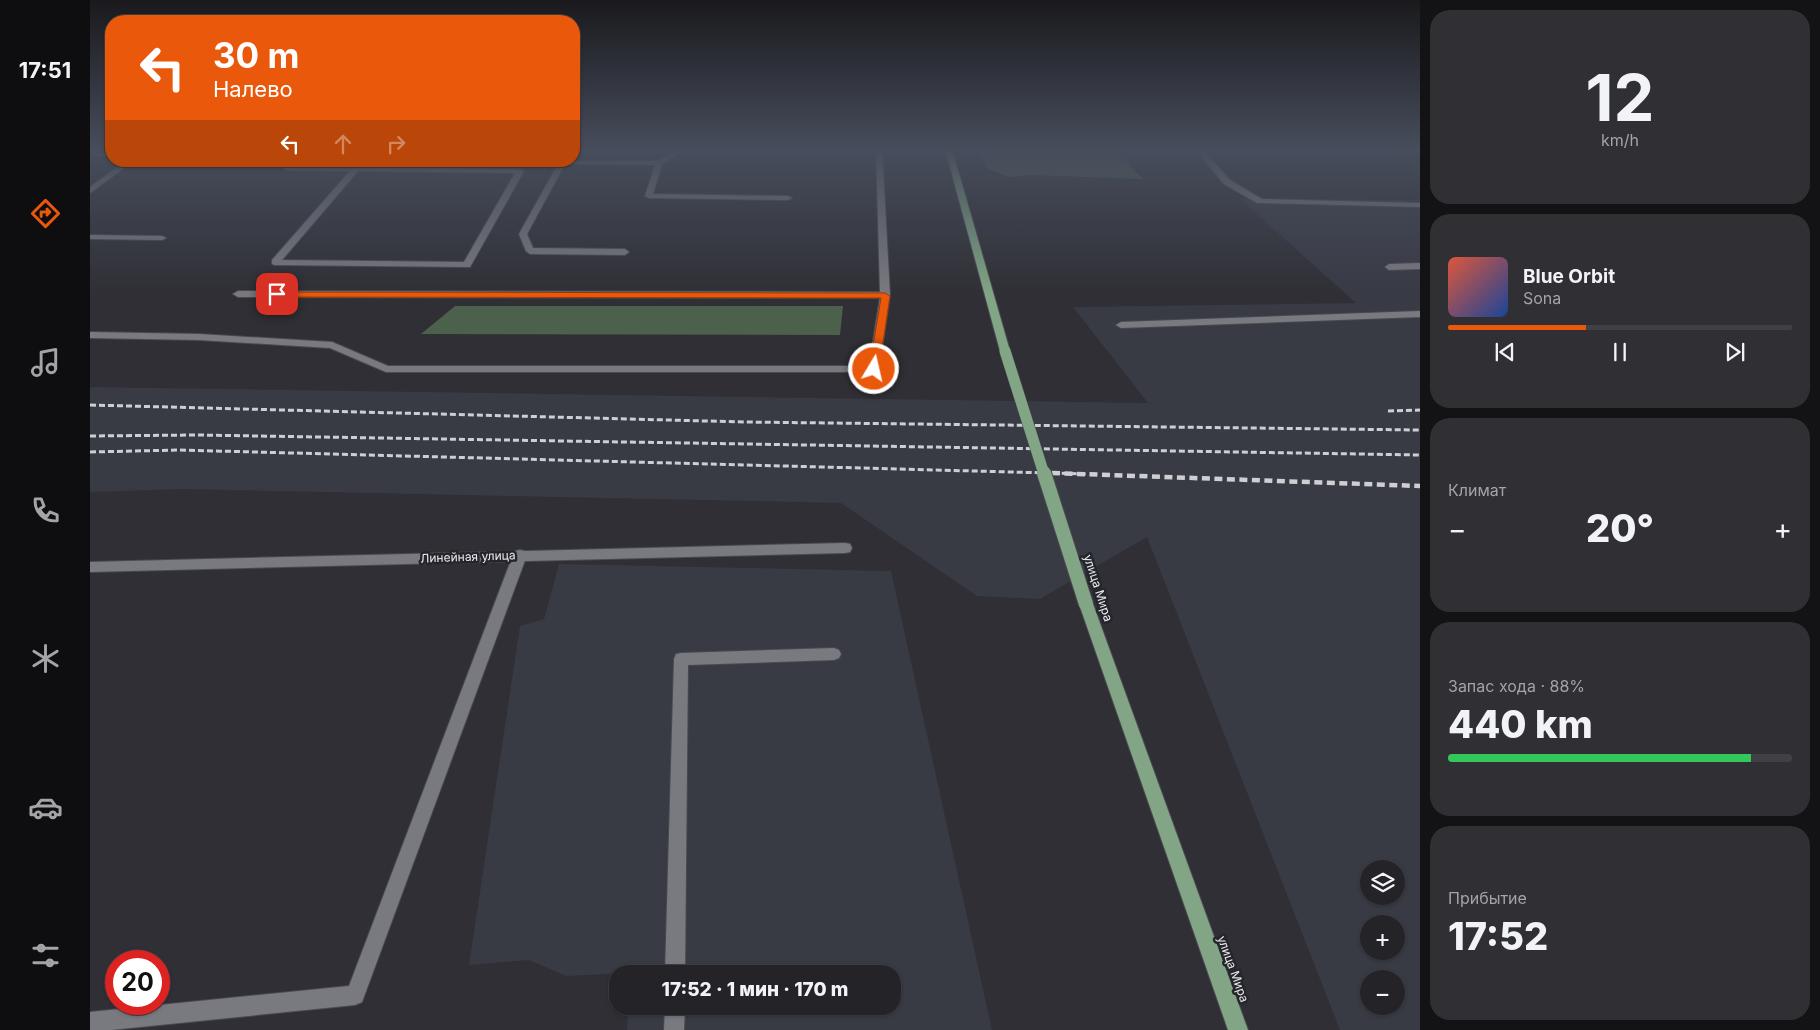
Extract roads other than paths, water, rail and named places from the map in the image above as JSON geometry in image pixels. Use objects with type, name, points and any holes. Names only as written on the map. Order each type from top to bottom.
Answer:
[{"type":"main road","name":"улица Мира","points":[[961,197],[1004,350],[1086,604],[1238,1030]]},
{"type":"street","points":[[332,197],[275,262],[467,265],[505,197]]},
{"type":"street","points":[[543,197],[523,234],[530,251],[626,252]]},
{"type":"street","points":[[723,197],[788,198]]},
{"type":"street","points":[[90,334],[199,337],[332,345],[386,369],[874,369],[885,296],[880,197]]},
{"type":"street","points":[[1253,197],[1260,201],[1420,205]]},
{"type":"street","points":[[90,237],[162,238]]},
{"type":"street","points":[[1389,267],[1420,266]]},
{"type":"street","points":[[238,294],[885,296]]},
{"type":"street","points":[[1121,325],[1420,314]]},
{"type":"street","name":"Линейная улица","points":[[90,567],[845,548]]},
{"type":"street","points":[[90,1022],[355,995],[520,555]]},
{"type":"street","points":[[675,965],[680,658],[834,654]]},
{"type":"street","points":[[674,1030],[675,1015]]},
{"type":"railway","points":[[90,405],[745,422],[1420,430]]},
{"type":"railway","points":[[1388,411],[1420,410]]},
{"type":"railway","points":[[90,436],[197,435],[1420,455]]},
{"type":"railway","points":[[90,452],[179,450],[1060,473]]},
{"type":"railway","points":[[1052,473],[1060,473]]},
{"type":"railway","points":[[1060,473],[1087,474]]},
{"type":"railway","points":[[1060,473],[1420,486]]}]
